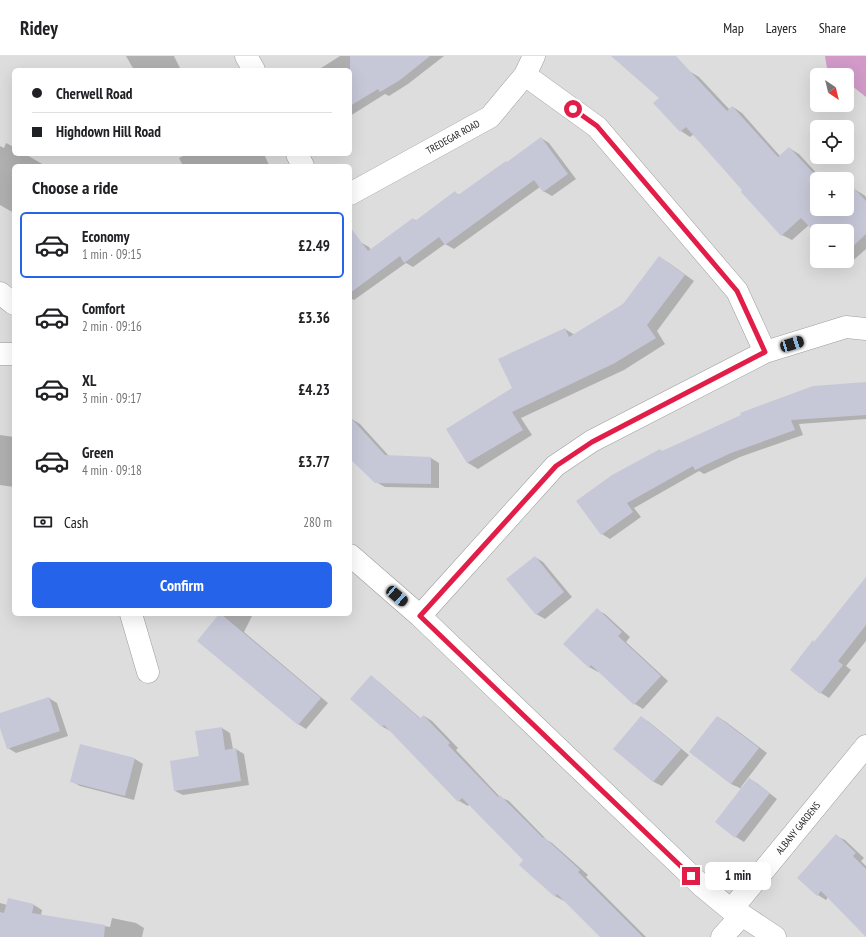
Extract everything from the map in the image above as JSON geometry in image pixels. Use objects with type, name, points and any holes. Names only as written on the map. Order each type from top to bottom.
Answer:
[{"type":"street","points":[[246,56],[253,68]]},
{"type":"street","points":[[530,65],[597,126],[737,291],[765,352]]},
{"type":"street","name":"TREDEGAR ROAD","points":[[352,193],[490,117],[530,65]]},
{"type":"street","points":[[0,294],[12,303]]},
{"type":"street","points":[[420,616],[556,466],[592,442],[765,352],[846,327],[866,329]]},
{"type":"street","points":[[0,354],[12,354]]},
{"type":"street","points":[[352,557],[420,616],[702,886],[736,913],[776,937]]},
{"type":"street","points":[[132,616],[148,672]]},
{"type":"street","name":"ALBANY GARDENS","points":[[722,937],[736,913],[866,746]]},
{"type":"shaded area","points":[[0,56],[866,56],[866,937],[0,937]]},
{"type":"shaded area","points":[[825,56],[866,56],[866,97],[854,88],[854,68],[827,68]]},
{"type":"building","points":[[350,56],[430,56],[400,80],[380,92],[378,89],[352,105],[352,68],[350,68]]},
{"type":"building","points":[[611,56],[676,56],[727,111],[732,106],[778,157],[789,147],[812,172],[810,172],[810,216],[854,216],[854,188],[866,201],[866,234],[854,245],[854,224],[810,224],[810,228],[801,218],[781,236],[741,192],[742,190],[686,127],[680,132],[653,103],[659,98]]},
{"type":"building","points":[[541,137],[568,174],[543,192],[534,180],[445,245],[439,237],[404,263],[400,256],[352,292],[352,230],[368,251],[413,218],[415,221],[455,191],[458,195],[506,161],[507,162]]},
{"type":"building","points":[[659,256],[685,275],[647,325],[656,338],[613,364],[512,412],[523,430],[467,463],[446,429],[512,388],[498,359],[565,328],[569,337],[623,304]]},
{"type":"building","points":[[866,382],[866,415],[791,420],[795,430],[731,453],[695,470],[693,466],[627,503],[633,512],[601,535],[576,501],[612,475],[660,449],[662,451],[741,415],[740,413],[813,386]]},
{"type":"building","points":[[352,419],[385,455],[431,457],[431,484],[375,483],[352,461]]},
{"type":"building","points":[[535,556],[564,592],[536,615],[506,579]]},
{"type":"building","points":[[866,577],[866,625],[838,661],[843,665],[820,694],[790,670]]},
{"type":"building","points":[[597,608],[622,632],[618,636],[661,676],[634,705],[591,665],[589,668],[563,644]]},
{"type":"building","points":[[217,616],[223,616],[321,698],[298,725],[197,641]]},
{"type":"building","points":[[371,675],[420,719],[423,715],[450,743],[448,745],[498,797],[500,795],[543,838],[544,837],[580,870],[578,872],[643,937],[600,937],[557,894],[555,897],[519,865],[523,860],[462,798],[458,802],[384,725],[382,727],[350,699]]},
{"type":"building","points":[[49,697],[60,731],[7,749],[0,728],[0,713]]},
{"type":"building","points":[[641,716],[681,749],[653,782],[613,749]]},
{"type":"building","points":[[717,716],[759,748],[731,784],[689,752]]},
{"type":"building","points":[[222,727],[225,750],[236,748],[241,781],[174,791],[170,761],[199,756],[195,731]]},
{"type":"building","points":[[80,744],[135,758],[125,796],[70,782]]},
{"type":"building","points":[[749,778],[770,793],[735,838],[715,822]]},
{"type":"building","points":[[836,834],[856,853],[853,856],[866,869],[866,937],[821,891],[817,896],[797,878]]},
{"type":"building","points":[[8,898],[34,904],[32,913],[105,925],[104,937],[0,937],[0,912],[4,913]]},
{"type":"route","points":[[573,109],[597,126],[737,291],[765,352],[592,442],[556,466],[420,616],[691,876]]}]
